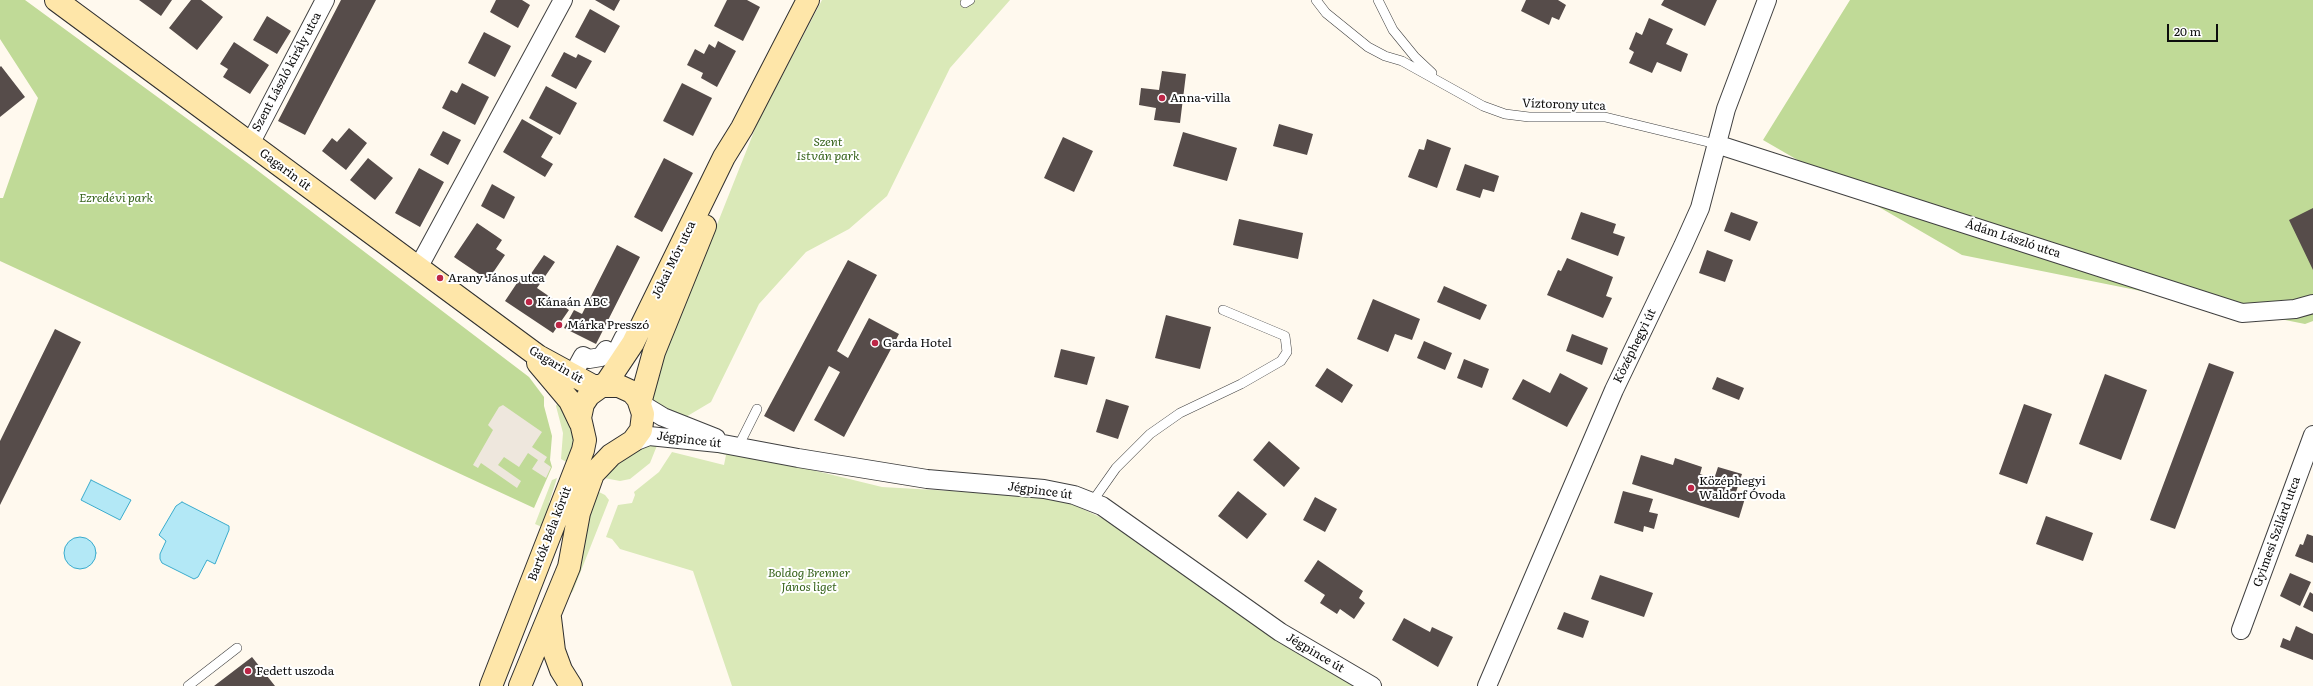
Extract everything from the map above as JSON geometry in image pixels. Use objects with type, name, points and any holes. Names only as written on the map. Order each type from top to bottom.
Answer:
[{"type":"street","name":"Gagarin út","points":[[56,0],[514,340],[572,376],[593,386],[601,387],[614,385],[623,388],[632,392],[640,403]]},
{"type":"street","name":"Szent László király utca","points":[[250,144],[325,0]]},
{"type":"street","points":[[418,268],[563,0]]},
{"type":"street","name":"Jókai Mór utca","points":[[601,387],[633,343],[724,157],[742,128],[808,0]]},
{"type":"street","name":"Középhegyi út","points":[[1487,686],[1614,390],[1700,208],[1716,144],[1754,30],[1767,0]]},
{"type":"street","name":"Jókai Mór utca","points":[[640,403],[654,352],[729,168],[742,128]]},
{"type":"street","name":"Ádám László utca","points":[[1716,144],[2242,313],[2295,309],[2313,304]]},
{"type":"street","points":[[577,368],[583,356],[589,359],[601,357],[606,350],[615,355],[642,302],[678,250]]},
{"type":"street","name":"Gagarin út","points":[[514,340],[566,395],[582,427]]},
{"type":"street","name":"Bartók Béla körút","points":[[491,686],[583,450],[585,440],[580,410],[592,392],[601,387]]},
{"type":"street","name":"Bartók Béla körút","points":[[526,683],[569,567],[579,513],[593,474],[603,461],[638,436],[643,423],[644,414],[640,403]]},
{"type":"street","name":"Jégpince út","points":[[640,403],[669,420],[744,447]]},
{"type":"street","points":[[582,427],[590,441],[599,447],[610,449],[626,445]]},
{"type":"street","name":"Gyimesi Szilárd utca","points":[[2241,630],[2313,435]]},
{"type":"street","name":"Jégpince út","points":[[626,445],[644,436],[653,436],[744,447],[798,458],[927,479],[1044,489],[1074,495],[1102,506],[1280,632],[1372,686]]},
{"type":"street","points":[[552,610],[550,626],[554,650],[561,670],[571,686]]},
{"type":"street","points":[[499,665],[526,683]]},
{"type":"lane","name":"Víztorony utca","points":[[1316,0],[1326,13],[1368,47],[1385,56],[1402,61],[1483,106],[1505,114],[1528,117],[1605,117],[1716,144]]},
{"type":"lane","name":"Víztorony utca","points":[[1378,0],[1393,30],[1415,57],[1440,81]]},
{"type":"lane","points":[[1092,502],[1116,468],[1150,434],[1180,412],[1241,384],[1282,361],[1287,352],[1285,336],[1224,310]]},
{"type":"lane","points":[[744,447],[757,409]]},
{"type":"lane","points":[[188,686],[237,648]]},
{"type":"green space","name":"Ezredévi park","points":[[0,0],[25,0],[249,164],[529,377],[544,397],[544,406],[552,436],[550,460],[552,467],[534,508],[0,261],[0,198],[3,198],[38,98],[0,39]]},
{"type":"green space","name":"Szent István park","points":[[822,0],[1010,0],[950,68],[887,196],[849,229],[806,252],[759,304],[711,402],[679,421],[651,407],[656,378],[757,124]]},
{"type":"green space","points":[[1850,0],[2313,0],[2313,321],[2305,324],[1962,255],[1763,140]]},
{"type":"green space","points":[[560,398],[577,436],[570,464],[561,459],[563,433],[556,406]]},
{"type":"green space","points":[[658,443],[650,463],[630,479],[620,481],[599,477],[602,472],[646,445]]},
{"type":"green space","name":"Boldog Brenner János liget","points":[[706,450],[796,466],[882,487],[1040,496],[1070,503],[1106,520],[1273,638],[1359,686],[732,686],[693,571],[620,549],[612,539],[606,537],[618,505],[632,503],[635,495],[634,492],[659,472],[672,452],[724,465],[726,455]]},
{"type":"green space","points":[[557,478],[549,503],[549,511],[542,527],[535,524],[552,480]]},
{"type":"green space","points":[[595,490],[605,495],[609,500],[573,591],[568,597]]},
{"type":"shaded area","points":[[503,405],[542,432],[532,447],[547,457],[544,462],[551,467],[546,478],[532,469],[538,460],[528,453],[519,467],[504,457],[498,465],[521,481],[517,488],[481,463],[478,468],[473,465],[493,430],[488,425],[499,407]]},
{"type":"water","points":[[91,480],[131,500],[120,520],[81,500]]},
{"type":"water","points":[[182,502],[229,526],[229,530],[215,564],[207,560],[198,577],[194,579],[162,563],[160,559],[160,554],[166,541],[159,535],[176,506]]},
{"type":"water","points":[[77,537],[83,537],[93,544],[96,553],[95,559],[89,566],[83,569],[77,569],[67,562],[64,556],[64,550],[71,540]]},
{"type":"building","points":[[139,0],[172,0],[161,16]]},
{"type":"building","points":[[191,0],[201,0],[223,17],[197,50],[169,28]]},
{"type":"building","points":[[341,0],[376,0],[305,135],[278,121]]},
{"type":"building","points":[[496,0],[522,0],[530,5],[518,28],[490,12]]},
{"type":"building","points":[[595,0],[620,0],[614,11]]},
{"type":"building","points":[[727,0],[747,0],[760,7],[743,41],[714,26]]},
{"type":"building","points":[[1526,0],[1558,0],[1566,5],[1559,20],[1552,17],[1549,25],[1521,11]]},
{"type":"building","points":[[1664,0],[1717,0],[1705,26],[1661,5]]},
{"type":"building","points":[[590,9],[620,26],[605,53],[575,37]]},
{"type":"building","points":[[267,16],[291,31],[277,54],[253,40]]},
{"type":"building","points":[[1649,18],[1673,29],[1666,44],[1688,54],[1681,72],[1657,62],[1652,73],[1629,63],[1634,52],[1629,49],[1636,32],[1642,35]]},
{"type":"building","points":[[484,32],[511,46],[495,77],[468,63]]},
{"type":"building","points":[[718,41],[736,51],[717,87],[701,78],[703,73],[687,65],[695,49],[704,54],[709,44],[715,48]]},
{"type":"building","points":[[234,42],[269,65],[250,94],[223,77],[228,69],[220,64]]},
{"type":"building","points":[[564,52],[576,58],[578,54],[592,61],[576,89],[551,76]]},
{"type":"building","points":[[1,66],[25,97],[0,117],[0,67]]},
{"type":"building","name":"Anna-villa","points":[[1162,71],[1186,74],[1180,123],[1154,120],[1156,108],[1139,105],[1141,88],[1159,90]]},
{"type":"building","points":[[462,83],[489,97],[475,125],[442,108],[451,90],[457,93]]},
{"type":"building","points":[[682,83],[712,98],[693,136],[663,121]]},
{"type":"building","points":[[546,86],[577,103],[560,135],[529,118]]},
{"type":"building","points":[[522,119],[553,137],[541,157],[553,164],[545,177],[503,152]]},
{"type":"building","points":[[1279,124],[1313,134],[1307,155],[1273,146]]},
{"type":"building","points":[[349,128],[367,143],[346,170],[322,151],[332,138],[337,142]]},
{"type":"building","points":[[443,131],[461,140],[448,165],[430,155]]},
{"type":"building","points":[[1183,132],[1237,148],[1227,181],[1173,166]]},
{"type":"building","points":[[1063,137],[1093,151],[1074,192],[1044,178]]},
{"type":"building","points":[[1427,139],[1451,148],[1437,188],[1408,177],[1419,149],[1424,150]]},
{"type":"building","points":[[368,158],[393,178],[375,200],[350,180]]},
{"type":"building","points":[[664,158],[693,173],[662,232],[634,217]]},
{"type":"building","points":[[1465,164],[1499,176],[1494,192],[1483,189],[1480,198],[1456,190]]},
{"type":"building","points":[[419,168],[444,182],[420,227],[395,213]]},
{"type":"building","points":[[492,184],[515,197],[504,219],[481,206]]},
{"type":"building","points":[[2313,208],[2313,270],[2289,220]]},
{"type":"building","points":[[1581,212],[1616,224],[1613,233],[1625,237],[1618,256],[1571,239]]},
{"type":"building","points":[[1731,212],[1758,222],[1750,241],[1724,231]]},
{"type":"building","points":[[1239,219],[1303,233],[1298,259],[1233,245]]},
{"type":"building","points":[[477,223],[502,240],[496,249],[505,255],[488,280],[454,257]]},
{"type":"building","points":[[617,245],[640,257],[596,344],[564,328],[574,310],[582,314]]},
{"type":"building","points":[[1707,250],[1733,260],[1725,282],[1699,273]]},
{"type":"building","points":[[544,255],[555,262],[537,288],[569,310],[553,333],[505,301],[523,274],[528,278]]},
{"type":"building","points":[[1567,258],[1613,277],[1606,296],[1612,298],[1603,318],[1547,295],[1558,270],[1561,271]]},
{"type":"building","name":"Garda Hotel","points":[[848,260],[877,275],[837,351],[848,358],[869,318],[899,334],[844,437],[814,420],[840,372],[829,366],[794,432],[764,416]]},
{"type":"building","points":[[1444,286],[1487,305],[1480,320],[1437,302]]},
{"type":"building","points":[[1373,299],[1420,319],[1412,340],[1395,334],[1388,352],[1357,339]]},
{"type":"building","points":[[1166,315],[1211,327],[1200,369],[1155,358]]},
{"type":"building","points":[[55,329],[81,342],[0,505],[0,441]]},
{"type":"building","points":[[1572,334],[1608,348],[1602,365],[1566,351]]},
{"type":"building","points":[[1424,341],[1452,353],[1445,370],[1417,358]]},
{"type":"building","points":[[1061,349],[1095,357],[1087,385],[1054,377]]},
{"type":"building","points":[[1464,359],[1489,369],[1482,388],[1457,378]]},
{"type":"building","points":[[2209,363],[2234,372],[2175,529],[2150,520]]},
{"type":"building","points":[[1327,368],[1353,385],[1342,403],[1315,386]]},
{"type":"building","points":[[1560,373],[1588,388],[1567,427],[1512,399],[1523,379],[1550,393]]},
{"type":"building","points":[[2105,374],[2147,390],[2121,460],[2079,444]]},
{"type":"building","points":[[1717,377],[1744,388],[1739,400],[1712,389]]},
{"type":"building","points":[[1106,399],[1129,406],[1118,439],[1096,432]]},
{"type":"building","points":[[2024,404],[2052,414],[2027,484],[1999,474]]},
{"type":"building","points":[[1269,441],[1300,468],[1284,487],[1253,460]]},
{"type":"building","name":"Középhegyi Waldorf Óvoda","points":[[1641,455],[1673,465],[1675,458],[1702,467],[1700,474],[1714,479],[1718,467],[1742,474],[1736,492],[1746,495],[1739,518],[1632,484]]},
{"type":"building","points":[[1238,491],[1267,514],[1247,539],[1218,516]]},
{"type":"building","points":[[1623,491],[1653,499],[1649,512],[1658,514],[1654,529],[1644,526],[1643,532],[1614,523]]},
{"type":"building","points":[[1315,497],[1337,509],[1325,532],[1303,520]]},
{"type":"building","points":[[2046,516],[2093,533],[2083,561],[2036,544]]},
{"type":"building","points":[[2307,534],[2313,536],[2313,563],[2295,556],[2300,544],[2303,545]]},
{"type":"building","points":[[1318,560],[1363,591],[1359,598],[1365,603],[1354,619],[1340,609],[1337,614],[1320,603],[1325,595],[1304,581]]},
{"type":"building","points":[[2290,573],[2311,582],[2300,606],[2280,596]]},
{"type":"building","points":[[1600,575],[1653,593],[1644,617],[1591,599]]},
{"type":"building","points":[[2310,592],[2313,594],[2313,612],[2303,607]]},
{"type":"building","points":[[1564,612],[1589,621],[1583,638],[1557,629]]},
{"type":"building","points":[[1404,618],[1430,632],[1432,627],[1453,637],[1438,667],[1392,640]]},
{"type":"building","points":[[2296,626],[2313,634],[2313,660],[2280,647],[2283,638],[2290,641]]},
{"type":"building","name":"Fedett uszoda","points":[[252,657],[275,686],[214,686]]},
{"type":"place","name":"Anna-villa","points":[[1162,98]]},
{"type":"place","name":"Arany János utca","points":[[440,278]]},
{"type":"place","name":"Kánaán ABC","points":[[529,302]]},
{"type":"place","name":"Márka Presszó","points":[[559,325]]},
{"type":"place","name":"Garda Hotel","points":[[875,343]]},
{"type":"place","name":"Középhegyi Waldorf Óvoda","points":[[1691,488]]},
{"type":"place","name":"Fedett uszoda","points":[[248,671]]}]
